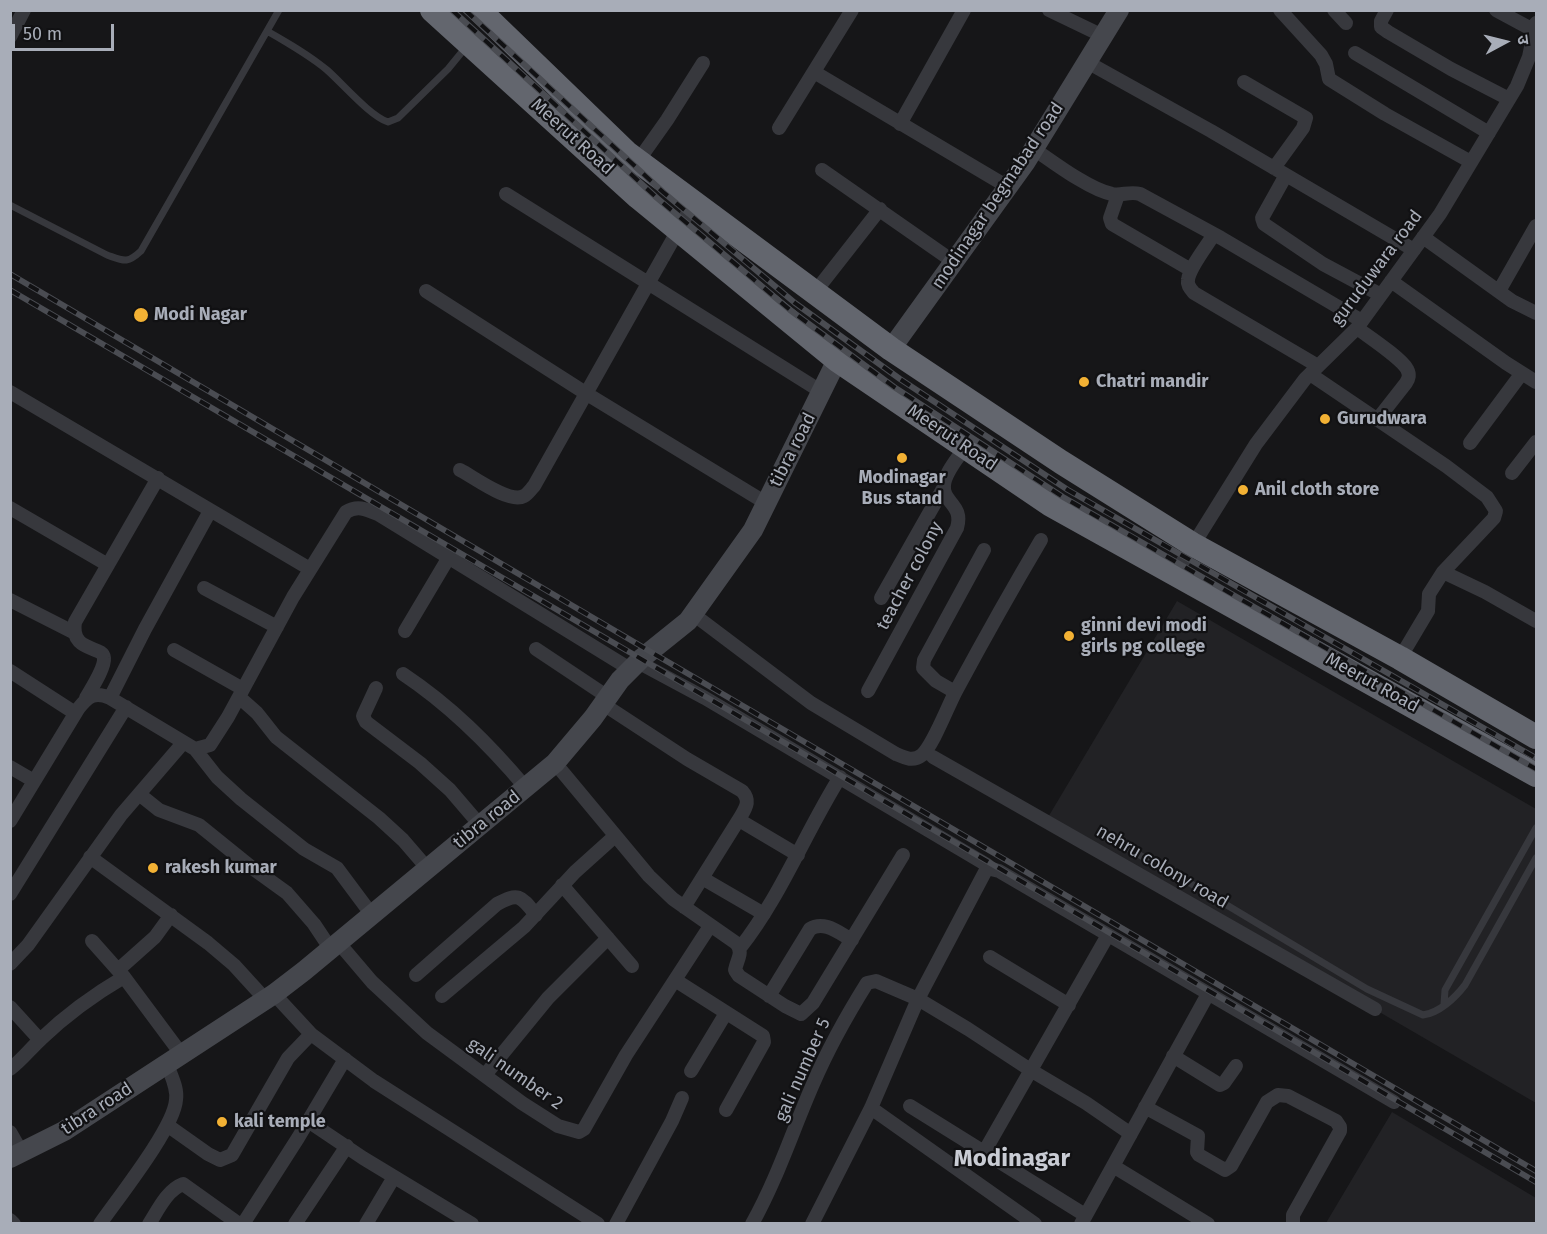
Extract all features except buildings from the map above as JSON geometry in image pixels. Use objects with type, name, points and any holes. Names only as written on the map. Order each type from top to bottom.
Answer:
[{"type":"highway","name":"Meerut Road","points":[[432,10],[638,197],[837,360],[1051,505],[1536,775]]},
{"type":"highway","name":"Meerut Road","points":[[479,10],[627,153],[891,349],[1061,462],[1192,544],[1535,733]]},
{"type":"street","points":[[10,37],[24,10]]},
{"type":"street","points":[[779,128],[852,10]]},
{"type":"street","points":[[900,124],[964,10]]},
{"type":"street","points":[[1049,10],[1103,36]]},
{"type":"street","name":"modinagar begmabad road","points":[[891,349],[1034,149],[1119,10]]},
{"type":"street","points":[[1280,10],[1326,63],[1329,79],[1385,114],[1471,162]]},
{"type":"street","points":[[1334,10],[1346,23]]},
{"type":"street","points":[[1387,10],[1381,21],[1382,27],[1388,32],[1451,69],[1509,99]]},
{"type":"street","points":[[1496,10],[1536,27]]},
{"type":"street","name":"guruduwara road","points":[[1175,574],[1256,444],[1314,370],[1360,324],[1440,214],[1509,99],[1529,57],[1536,27]]},
{"type":"street","points":[[1355,54],[1489,134]]},
{"type":"street","points":[[1087,62],[1413,250]]},
{"type":"street","points":[[638,161],[703,63]]},
{"type":"street","points":[[814,72],[1008,187]]},
{"type":"street","points":[[1244,82],[1306,118],[1280,172],[1262,218],[1264,224],[1323,264],[1381,295]]},
{"type":"street","points":[[1034,149],[1084,182],[1109,194],[1133,192],[1140,194],[1214,234],[1360,324],[1408,370],[1409,378],[1377,420]]},
{"type":"street","points":[[822,170],[954,262]]},
{"type":"street","points":[[507,194],[822,392]]},
{"type":"street","points":[[1118,195],[1110,218],[1112,224],[1191,270]]},
{"type":"street","points":[[460,470],[504,495],[516,498],[525,496],[534,486],[694,202]]},
{"type":"street","points":[[815,292],[880,209]]},
{"type":"street","points":[[1499,291],[1536,226]]},
{"type":"street","points":[[1214,234],[1191,270],[1188,279],[1189,286],[1194,293],[1314,370],[1377,420],[1446,466],[1494,505],[1496,511],[1494,518],[1443,572],[1429,594],[1428,612],[1400,658]]},
{"type":"street","points":[[1423,237],[1512,301],[1536,313]]},
{"type":"street","points":[[1391,281],[1536,382]]},
{"type":"street","points":[[426,291],[587,394],[766,503]]},
{"type":"street","name":"tibra road","points":[[16,1156],[64,1131],[304,971],[555,763],[606,701],[620,680],[688,621],[753,530],[837,360]]},
{"type":"street","points":[[1470,443],[1522,373]]},
{"type":"street","points":[[10,392],[310,569]]},
{"type":"street","points":[[1512,473],[1536,442]]},
{"type":"street","points":[[881,598],[965,447]]},
{"type":"street","points":[[73,632],[81,610],[158,478]]},
{"type":"street","name":"teacher colony","points":[[868,691],[957,528],[960,519],[958,512],[945,494],[944,487]]},
{"type":"street","points":[[189,746],[204,748],[210,745],[310,569],[346,512],[353,508],[363,508],[378,514],[634,666],[705,698],[985,862],[987,868],[918,999],[871,1108],[812,1224]]},
{"type":"street","points":[[110,698],[210,511]]},
{"type":"street","points":[[12,512],[108,565]]},
{"type":"street","points":[[693,614],[811,703],[906,759],[914,759],[921,755],[928,746],[1041,540]]},
{"type":"street","points":[[956,692],[927,674],[923,668],[924,660],[984,550]]},
{"type":"street","points":[[405,631],[449,557]]},
{"type":"street","points":[[1443,572],[1485,592],[1536,621]]},
{"type":"street","points":[[204,588],[277,627]]},
{"type":"street","points":[[10,600],[73,632],[78,640],[102,654],[104,659],[86,698],[10,821]]},
{"type":"street","points":[[536,649],[687,759],[747,796],[747,804],[739,820],[684,907]]},
{"type":"street","points":[[174,650],[241,693],[276,737],[379,818],[403,840],[428,869]]},
{"type":"street","points":[[10,671],[75,713]]},
{"type":"street","points":[[403,674],[432,693],[465,721],[494,749],[526,788]]},
{"type":"street","points":[[376,688],[363,716],[366,722],[420,763],[450,790],[480,825]]},
{"type":"street","points":[[86,698],[101,694],[110,698],[189,746],[241,799],[304,849],[337,868],[372,915]]},
{"type":"street","points":[[10,894],[126,708]]},
{"type":"street","points":[[10,964],[28,945],[90,857],[139,794],[189,746]]},
{"type":"street","name":"nehru colony road","points":[[933,757],[1375,1009]]},
{"type":"street","points":[[555,763],[649,876],[684,907],[740,948]]},
{"type":"street","points":[[10,766],[34,781]]},
{"type":"street","points":[[840,777],[764,914],[740,948],[735,970],[739,976],[793,1011],[801,1014],[807,1011],[903,855]]},
{"type":"street","name":"gali number 2","points":[[139,794],[159,810],[200,825],[287,893],[334,945],[427,1033],[522,1103],[558,1126],[572,1131],[579,1132],[584,1129],[626,1055],[710,926]]},
{"type":"street","points":[[739,820],[798,855]]},
{"type":"street","points":[[442,996],[536,915],[562,885],[615,836]]},
{"type":"street","points":[[90,857],[171,915],[234,965],[311,1034],[374,1081],[598,1224]]},
{"type":"street","points":[[987,868],[999,871],[1394,1102]]},
{"type":"street","points":[[702,878],[764,914]]},
{"type":"street","points":[[562,885],[632,966]]},
{"type":"street","points":[[416,975],[497,904],[510,897],[518,896],[524,900],[536,915]]},
{"type":"street","points":[[10,1069],[22,1060],[40,1040],[121,973],[155,937],[171,915]]},
{"type":"street","points":[[769,996],[810,929],[816,925],[825,925],[852,940]]},
{"type":"street","points":[[983,1154],[1108,935]]},
{"type":"street","points":[[484,1075],[549,998],[608,938]]},
{"type":"street","points":[[92,941],[121,973],[174,1059],[177,1101],[167,1125],[100,1224]]},
{"type":"street","points":[[990,957],[1069,1005]]},
{"type":"street","points":[[675,980],[763,1036],[764,1042],[726,1110]]},
{"type":"street","name":"gali number 5","points":[[752,1224],[780,1169],[817,1075],[839,1030],[867,983],[876,981],[918,999],[1086,1102],[1131,1134]]},
{"type":"street","points":[[910,1106],[1083,1220],[1208,994]]},
{"type":"street","points":[[10,1007],[40,1040]]},
{"type":"street","points":[[691,1071],[726,1013]]},
{"type":"street","points":[[167,1125],[208,1154],[220,1160],[228,1158],[232,1155],[288,1058],[311,1034]]},
{"type":"street","points":[[1173,1056],[1220,1085],[1236,1066]]},
{"type":"street","points":[[149,1224],[169,1194],[183,1184],[241,1224],[345,1059]]},
{"type":"street","points":[[1145,1107],[1198,1136],[1197,1152],[1199,1155],[1225,1170],[1231,1166],[1267,1102],[1278,1095],[1288,1096],[1336,1121],[1340,1126],[1340,1131],[1293,1215],[1293,1224]]},
{"type":"street","points":[[616,1224],[672,1121],[682,1098]]},
{"type":"street","points":[[871,1108],[1035,1224]]},
{"type":"street","points":[[308,1121],[472,1224]]},
{"type":"street","points":[[10,1132],[16,1156]]},
{"type":"street","points":[[295,1224],[347,1146]]},
{"type":"street","points":[[1113,1166],[1208,1224]]},
{"type":"street","points":[[366,1224],[394,1177]]},
{"type":"street","points":[[443,1224],[451,1211]]},
{"type":"street","points":[[10,1220],[14,1224]]},
{"type":"lane","points":[[10,205],[107,255],[123,261],[132,260],[141,251],[279,10]]},
{"type":"lane","points":[[267,31],[310,57],[373,114],[388,122],[398,118],[448,69],[469,44]]},
{"type":"lane","points":[[1444,1004],[1445,990],[1536,828]]},
{"type":"lane","points":[[1118,843],[1195,886],[1367,989],[1416,1014],[1429,1014],[1455,997],[1536,858]]},
{"type":"shaded area","points":[[1177,601],[1536,809],[1536,1103],[1047,819]]},
{"type":"shaded area","points":[[1392,1112],[1536,1198],[1536,1223],[1326,1223]]},
{"type":"railway","points":[[452,10],[657,198],[790,310],[894,387],[1063,497],[1536,769]]},
{"type":"railway","points":[[465,10],[663,192],[795,303],[900,379],[1068,490],[1536,758]]},
{"type":"railway","points":[[10,274],[1536,1171]]},
{"type":"railway","points":[[10,290],[1536,1182]]},
{"type":"place","name":"Modi Nagar","points":[[141,315]]},
{"type":"place","name":"Chatri mandir","points":[[1084,382]]},
{"type":"place","name":"Gurudwara","points":[[1325,419]]},
{"type":"place","name":"Modinagar Bus stand","points":[[902,458]]},
{"type":"place","name":"Anil cloth store","points":[[1243,490]]},
{"type":"place","name":"ginni devi modi girls pg college","points":[[1069,636]]},
{"type":"place","name":"rakesh kumar","points":[[153,868]]},
{"type":"place","name":"kali temple","points":[[222,1122]]},
{"type":"district","name":"Modinagar","points":[[1012,1159]]}]
